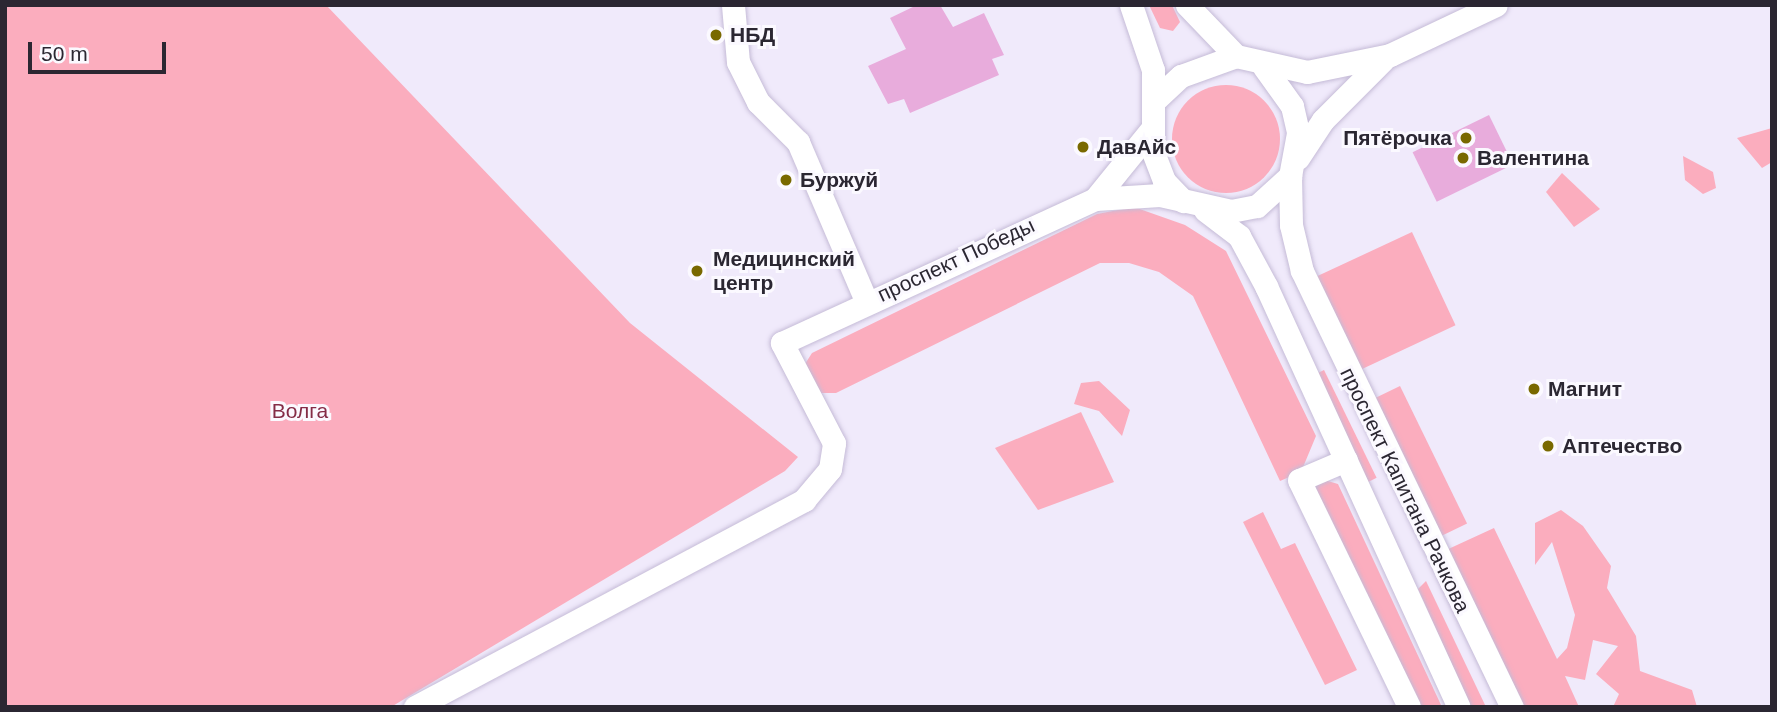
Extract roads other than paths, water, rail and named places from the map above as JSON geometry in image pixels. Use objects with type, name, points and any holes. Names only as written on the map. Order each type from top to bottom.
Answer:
[{"type":"street","points":[[733,5],[738,62],[758,102],[798,142],[866,301]]},
{"type":"street","points":[[1131,5],[1146,40],[1156,99],[1150,131],[1164,181],[1182,201]]},
{"type":"street","points":[[1187,5],[1236,56],[1264,66],[1339,70],[1390,55],[1496,5]]},
{"type":"street","points":[[1206,209],[1258,206],[1292,170],[1323,120],[1390,55]]},
{"type":"street","points":[[1156,99],[1181,76],[1236,56]]},
{"type":"street","points":[[1264,66],[1292,106],[1298,133],[1292,170]]},
{"type":"street","points":[[1095,199],[1150,131]]},
{"type":"street","name":"проспект Капитана Рачкова","points":[[1292,170],[1291,225],[1302,271],[1512,707]]},
{"type":"street","points":[[1095,199],[1160,195],[1206,209],[1239,236],[1266,286],[1460,707]]},
{"type":"street","name":"проспект Победы","points":[[415,707],[804,500],[830,469],[834,443],[782,343],[866,301],[1095,199]]},
{"type":"street","points":[[1266,286],[1302,271]]},
{"type":"street","points":[[1346,460],[1299,480],[1409,707]]},
{"type":"place","name":"НБД","points":[[716,35]]},
{"type":"place","name":"Пятёрочка","points":[[1466,138]]},
{"type":"place","name":"ДавАйс","points":[[1083,147]]},
{"type":"place","name":"Валентина","points":[[1463,158]]},
{"type":"place","name":"Буржуй","points":[[786,180]]},
{"type":"place","name":"Медицинский центр","points":[[697,271]]},
{"type":"place","name":"Магнит","points":[[1534,389]]},
{"type":"place","name":"Аптечество","points":[[1548,446]]},
{"type":"park label","name":"Волга","points":[[300,411]]}]
